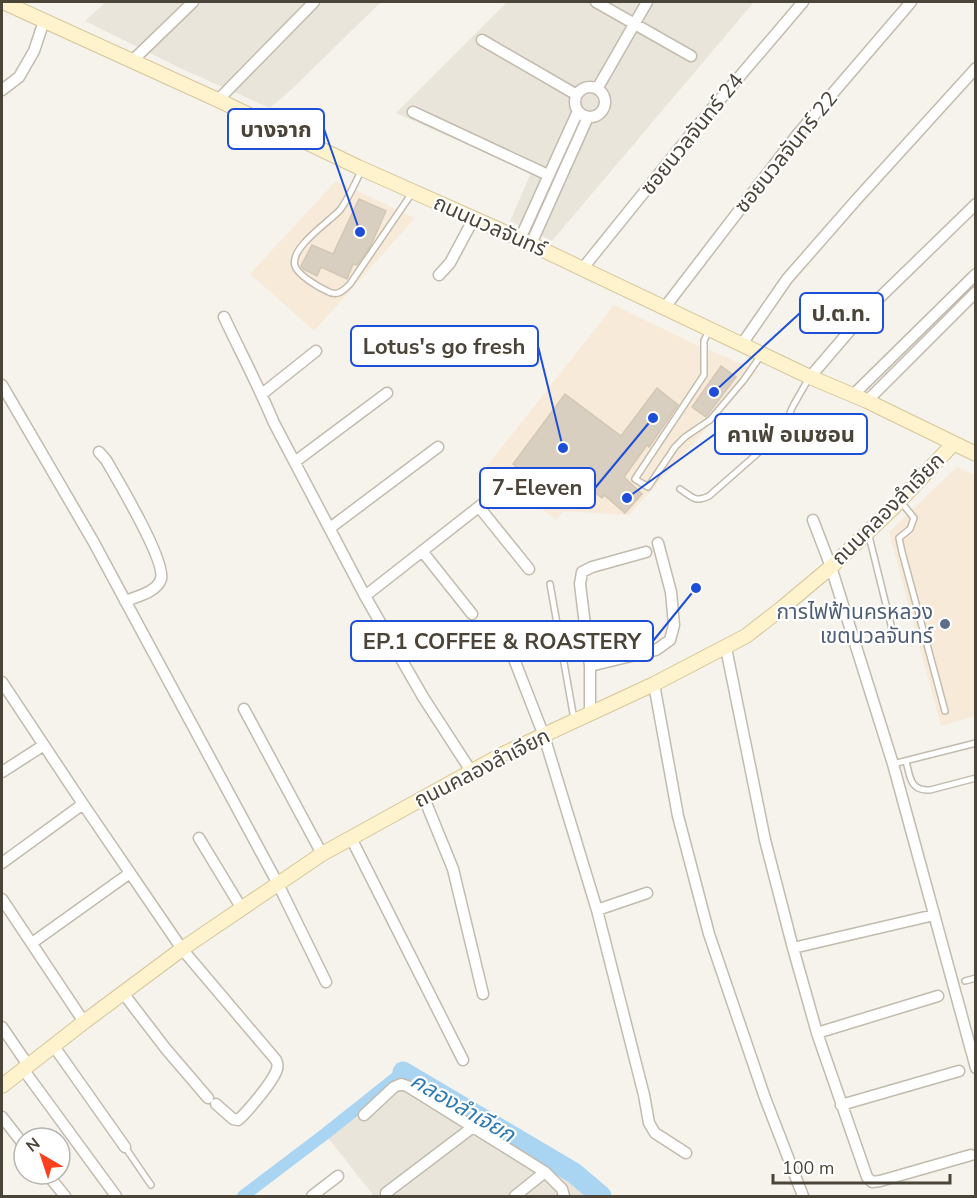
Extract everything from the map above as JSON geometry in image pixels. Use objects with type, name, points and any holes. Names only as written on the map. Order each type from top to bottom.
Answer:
[{"type":"street","name":"ถนนนวลจันทร์","points":[[3,2],[218,100],[362,169],[525,241],[975,454]]},
{"type":"street","points":[[132,61],[193,2]]},
{"type":"street","points":[[218,100],[314,2]]},
{"type":"street","points":[[596,2],[691,56]]},
{"type":"street","points":[[597,90],[647,2]]},
{"type":"street","name":"ซอยนวลจันทร์ 24","points":[[583,268],[700,123],[803,2]]},
{"type":"street","name":"ซอยนวลจันทร์ 22","points":[[665,307],[797,135],[911,2]]},
{"type":"street","points":[[2,90],[19,77],[34,51],[44,21]]},
{"type":"street","points":[[482,40],[577,94]]},
{"type":"street","points":[[742,344],[787,279],[975,68]]},
{"type":"street","points":[[585,88],[597,90],[604,99],[603,108],[597,115],[583,114],[575,104],[577,94],[585,88]]},
{"type":"street","points":[[412,112],[548,175]]},
{"type":"street","points":[[525,241],[548,175],[583,114]]},
{"type":"street","points":[[525,241],[583,114]]},
{"type":"street","points":[[810,377],[870,307],[975,204]]},
{"type":"street","points":[[440,275],[450,262],[474,218]]},
{"type":"street","points":[[853,395],[975,274]]},
{"type":"street","points":[[867,401],[975,292]]},
{"type":"street","points":[[224,317],[274,423],[365,596],[423,697],[471,771]]},
{"type":"street","points":[[262,394],[316,351]]},
{"type":"street","points":[[2,385],[93,541],[278,884],[326,982]]},
{"type":"street","points":[[296,461],[387,393]]},
{"type":"street","name":"ถนนคลองลำเจียก","points":[[2,1086],[182,949],[322,854],[503,754],[654,684],[746,636],[831,567],[900,501],[952,444]]},
{"type":"street","points":[[330,528],[438,447]]},
{"type":"street","points":[[99,452],[106,460],[141,521],[160,571],[161,579],[158,585],[125,601]]},
{"type":"street","points":[[365,596],[499,491]]},
{"type":"street","points":[[479,507],[529,569]]},
{"type":"street","points":[[813,520],[831,567],[893,764],[975,1068]]},
{"type":"street","points":[[590,666],[656,650],[670,640],[674,626],[671,592],[658,543]]},
{"type":"street","points":[[422,551],[472,614]]},
{"type":"street","points":[[590,714],[590,666],[580,584],[582,572],[646,552]]},
{"type":"street","points":[[726,648],[765,840],[793,948],[817,1033],[867,1177],[872,1182],[880,1181],[971,1155]]},
{"type":"street","points":[[514,659],[544,736],[597,910],[649,1123],[654,1133],[686,1154]]},
{"type":"street","points":[[2,682],[182,949],[276,1060],[278,1065],[270,1081],[238,1120],[233,1119],[212,1101],[166,1049],[123,993]]},
{"type":"street","points":[[654,684],[678,816],[709,934],[765,1098],[803,1197]]},
{"type":"street","points":[[244,709],[322,854]]},
{"type":"street","points":[[2,772],[44,745]]},
{"type":"street","points":[[424,798],[453,869],[483,994]]},
{"type":"street","points":[[2,863],[83,804]]},
{"type":"street","points":[[199,838],[242,909]]},
{"type":"street","points":[[351,838],[463,1060]]},
{"type":"street","points":[[32,943],[130,873]]},
{"type":"street","points":[[597,910],[647,893]]},
{"type":"street","points":[[2,899],[84,1022]]},
{"type":"street","points":[[793,948],[934,915]]},
{"type":"street","points":[[817,1033],[938,996]]},
{"type":"street","points":[[2,1027],[26,1067],[116,1197]]},
{"type":"street","points":[[53,1045],[125,1147]]},
{"type":"street","points":[[841,1105],[959,1071]]},
{"type":"street","points":[[364,1115],[394,1087],[401,1084],[407,1086],[545,1172],[562,1188],[564,1197]]},
{"type":"street","points":[[2,1117],[12,1130]]},
{"type":"street","points":[[386,1193],[472,1127]]},
{"type":"street","points":[[514,1197],[545,1172]]},
{"type":"street","points":[[312,1197],[338,1176]]},
{"type":"lane","points":[[362,169],[340,210],[305,242],[295,261],[295,267],[300,274],[333,294],[342,291],[350,284],[413,192]]},
{"type":"lane","points":[[710,328],[704,341],[704,375],[635,480],[648,487],[675,447],[710,420],[762,354]]},
{"type":"lane","points":[[680,489],[695,499],[702,500],[709,496],[782,431],[810,377]]},
{"type":"lane","points":[[900,501],[914,518],[910,529],[900,538],[945,711]]},
{"type":"lane","points":[[868,532],[893,633]]},
{"type":"lane","points":[[550,584],[574,721]]},
{"type":"lane","points":[[893,764],[975,743]]},
{"type":"lane","points":[[906,761],[912,781],[919,790],[923,791],[975,778]]},
{"type":"lane","points":[[964,981],[975,978]]},
{"type":"lane","points":[[125,1147],[151,1185]]},
{"type":"shaded area","points":[[106,2],[381,2],[270,108],[184,70],[85,21]]},
{"type":"shaded area","points":[[507,2],[754,2],[552,241],[510,221],[531,173],[396,113]]},
{"type":"shaded area","points":[[336,181],[415,218],[314,331],[250,274]]},
{"type":"shaded area","points":[[614,305],[692,343],[758,371],[629,515],[563,511],[556,520],[487,466]]},
{"type":"shaded area","name":"การไฟฟ้านครหลวง เขตนวลจันทร์","points":[[957,467],[975,475],[975,716],[941,726],[889,532]]},
{"type":"shaded area","points":[[403,1072],[574,1173],[601,1196],[374,1196],[325,1134]]},
{"type":"building","points":[[359,199],[386,211],[370,247],[357,265],[353,264],[347,279],[321,267],[317,276],[303,269],[301,266],[312,245],[333,254]]},
{"type":"building","points":[[721,366],[736,377],[706,417],[692,407]]},
{"type":"building","points":[[657,388],[678,405],[649,447],[647,445],[624,477],[642,494],[625,513],[604,495],[602,498],[578,480],[562,501],[513,464],[565,394],[621,436]]},
{"type":"waterway","name":"คลองลำเจียก","points":[[243,1196],[403,1072]]},
{"type":"waterway","name":"คลองลำเจียก","points":[[403,1072],[574,1173],[601,1196]]},
{"type":"place","name":"บางจาก","points":[[360,232]]},
{"type":"place","name":"ป.ต.ท.","points":[[714,392]]},
{"type":"place","name":"7-Eleven","points":[[653,418]]},
{"type":"place","name":"Lotus's go fresh","points":[[563,448]]},
{"type":"place","name":"คาเฟ่ อเมซอน","points":[[627,498]]},
{"type":"place","name":"EP.1 COFFEE & ROASTERY","points":[[696,588]]},
{"type":"place","name":"การไฟฟ้านครหลวง เขตนวลจันทร์","points":[[945,624]]}]
